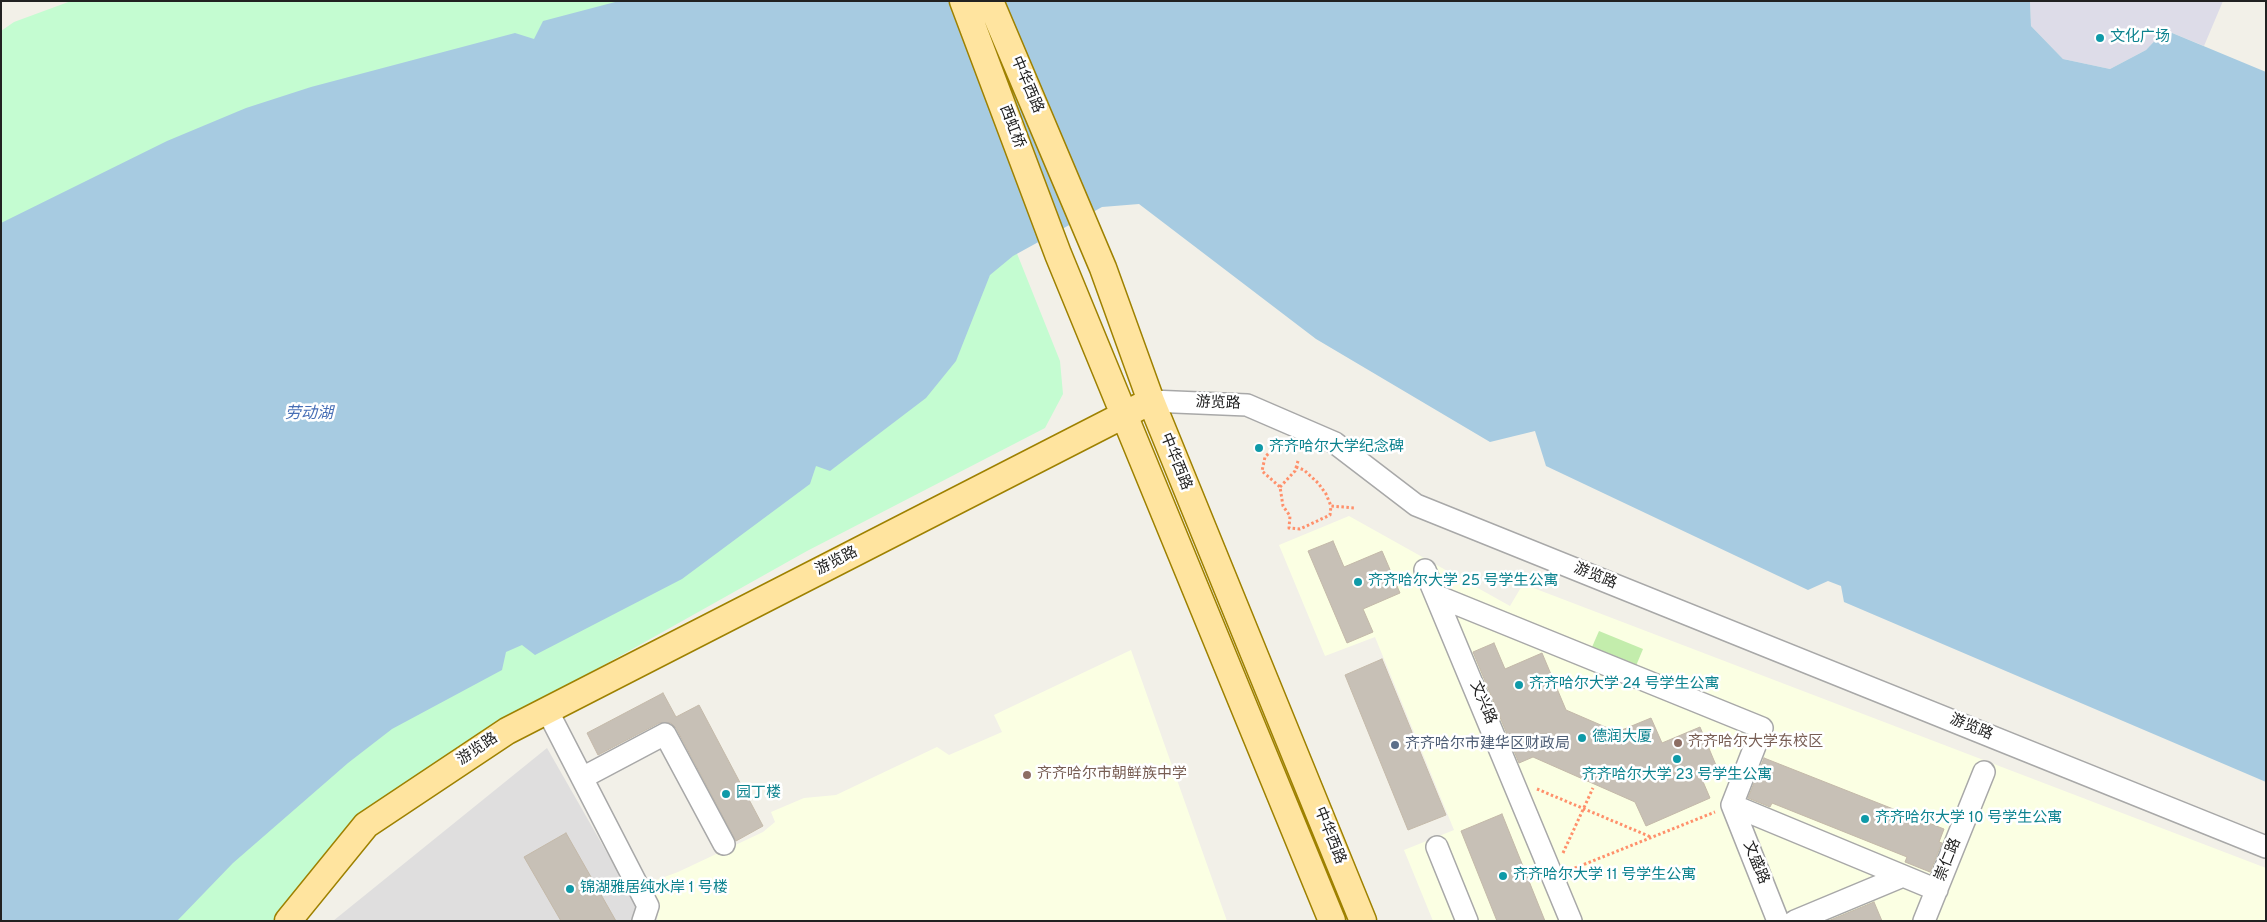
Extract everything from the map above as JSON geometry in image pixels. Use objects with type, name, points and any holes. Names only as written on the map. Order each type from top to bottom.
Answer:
[{"type":"main road","name":"西虹桥","points":[[963,1],[1058,254]]},
{"type":"main road","name":"中华西路","points":[[990,1],[1103,268],[1150,401],[1363,921]]},
{"type":"main road","name":"中华西路","points":[[1058,254],[1332,921]]},
{"type":"main road","name":"游览路","points":[[288,921],[366,825],[507,731],[1150,401]]},
{"type":"street","name":"游览路","points":[[1150,401],[1247,405],[1335,443],[1416,505],[2266,847]]},
{"type":"street","name":"文兴路","points":[[1425,570],[1571,921]]},
{"type":"street","points":[[1436,596],[1762,728],[1732,805],[1937,890]]},
{"type":"street","points":[[547,710],[648,906],[643,921]]},
{"type":"street","points":[[582,778],[665,734],[724,844]]},
{"type":"street","name":"崇仁路","points":[[1924,921],[1984,772]]},
{"type":"street","name":"文盛路","points":[[1732,805],[1778,921]]},
{"type":"street","points":[[1437,847],[1467,921]]},
{"type":"street","points":[[1795,921],[1903,876]]},
{"type":"path","points":[[1271,445],[1271,451],[1265,457],[1262,471],[1280,487],[1283,506],[1290,516],[1289,528],[1300,529],[1330,516],[1331,506],[1326,494],[1318,483],[1304,470],[1296,467]]},
{"type":"path","points":[[1280,487],[1296,467],[1298,461]]},
{"type":"path","points":[[1331,506],[1355,508]]},
{"type":"path","points":[[1513,778],[1652,837]]},
{"type":"path","points":[[1553,877],[1593,788]]},
{"type":"path","points":[[1553,877],[1732,805]]},
{"type":"shaded area","name":"文化广场","points":[[2030,1],[2223,1],[2204,46],[2165,30],[2146,50],[2110,69],[2063,59],[2031,26]]},
{"type":"shaded area","name":"齐齐哈尔大学东校区","points":[[1349,516],[1510,606],[1523,584],[2266,868],[2266,921],[1433,921],[1404,850],[1454,830],[1375,637],[1325,656],[1279,545]]},
{"type":"shaded area","name":"齐齐哈尔市朝鲜族中学","points":[[1131,650],[1227,921],[657,921],[659,905],[648,883],[678,872],[763,832],[775,822],[771,812],[804,798],[836,795],[937,747],[949,755],[1002,732],[994,715]]},
{"type":"shaded area","points":[[547,748],[642,914],[631,921],[333,921]]},
{"type":"green space","points":[[71,1],[916,1],[1060,361],[1063,394],[1045,428],[807,551],[513,716],[365,819],[276,921],[1,921],[1,31],[14,22]]},
{"type":"green space","points":[[1599,631],[1643,649],[1633,673],[1589,654]]},
{"type":"water","name":"劳动湖","points":[[619,1],[2030,1],[2031,26],[2063,59],[2110,69],[2146,50],[2165,30],[2266,72],[2266,782],[1844,602],[1841,586],[1828,581],[1808,590],[1546,466],[1535,431],[1490,442],[1316,339],[1139,204],[1102,207],[1013,256],[990,275],[956,361],[926,398],[830,471],[816,466],[810,484],[682,579],[535,655],[522,645],[506,652],[502,670],[392,729],[348,763],[233,863],[177,921],[1,921],[1,223],[167,141],[246,108],[311,87],[515,33],[534,39],[543,21]]},
{"type":"building","name":"齐齐哈尔大学 25 号学生公寓","points":[[1333,541],[1344,567],[1382,551],[1400,593],[1363,609],[1373,632],[1347,643],[1308,551]]},
{"type":"building","name":"德润大厦","points":[[1494,643],[1505,669],[1542,653],[1566,710],[1617,732],[1651,718],[1662,743],[1700,727],[1718,770],[1701,777],[1710,798],[1646,826],[1635,802],[1533,757],[1519,763],[1473,652]]},
{"type":"building","name":"齐齐哈尔市建华区财政局","points":[[1382,659],[1446,815],[1408,830],[1345,675]]},
{"type":"building","name":"园丁楼","points":[[663,693],[676,717],[699,705],[763,826],[736,841],[676,728],[671,723],[659,723],[598,755],[587,733]]},
{"type":"building","name":"齐齐哈尔大学 10 号学生公寓","points":[[1764,758],[1944,829],[1939,842],[1942,843],[1930,872],[1905,862],[1907,857],[1772,803],[1770,807],[1748,798]]},
{"type":"building","name":"齐齐哈尔大学 11 号学生公寓","points":[[1502,814],[1545,921],[1497,921],[1461,831]]},
{"type":"building","name":"锦湖雅居纯水岸 1 号楼","points":[[566,833],[616,921],[561,921],[524,857]]},
{"type":"building","points":[[1874,902],[1882,921],[1828,921]]},
{"type":"place","name":"文化广场","points":[[2100,38]]},
{"type":"place","name":"齐齐哈尔大学纪念碑","points":[[1259,448]]},
{"type":"place","name":"齐齐哈尔大学 25 号学生公寓","points":[[1358,582]]},
{"type":"place","name":"齐齐哈尔大学 24 号学生公寓","points":[[1519,685]]},
{"type":"place","name":"德润大厦","points":[[1582,738]]},
{"type":"place","name":"齐齐哈尔大学东校区","points":[[1678,743]]},
{"type":"place","name":"齐齐哈尔市建华区财政局","points":[[1395,745]]},
{"type":"place","name":"齐齐哈尔大学 23 号学生公寓","points":[[1677,759]]},
{"type":"place","name":"齐齐哈尔市朝鲜族中学","points":[[1027,775]]},
{"type":"place","name":"园丁楼","points":[[726,794]]},
{"type":"place","name":"齐齐哈尔大学 10 号学生公寓","points":[[1865,819]]},
{"type":"place","name":"齐齐哈尔大学 11 号学生公寓","points":[[1503,876]]},
{"type":"place","name":"锦湖雅居纯水岸 1 号楼","points":[[570,889]]}]
